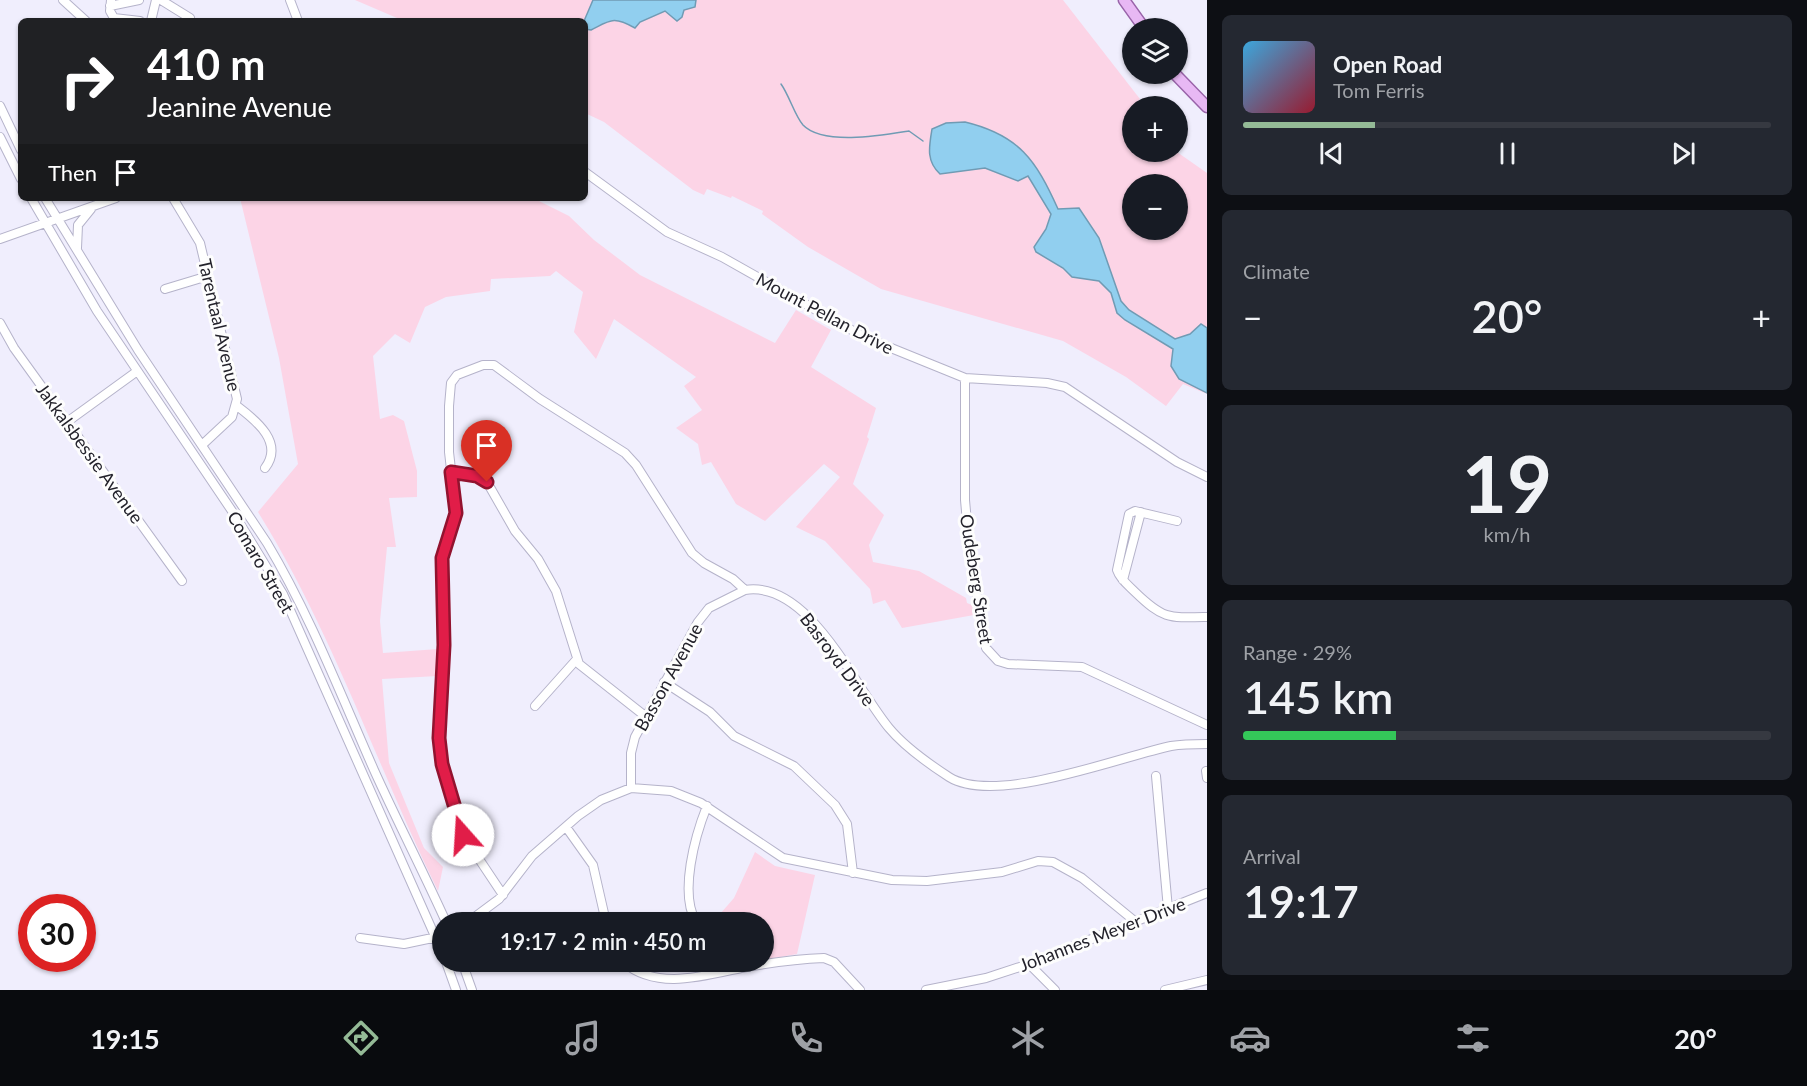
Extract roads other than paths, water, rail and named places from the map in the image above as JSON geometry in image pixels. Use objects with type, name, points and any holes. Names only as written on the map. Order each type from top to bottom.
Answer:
[{"type":"main road","points":[[1124,0],[1137,18]]},
{"type":"main road","points":[[1184,84],[1207,107]]},
{"type":"street","points":[[63,0],[83,18]]},
{"type":"street","points":[[114,18],[110,3],[138,0]]},
{"type":"street","points":[[152,18],[156,0]]},
{"type":"street","points":[[161,0],[190,18]]},
{"type":"street","points":[[290,0],[297,18]]},
{"type":"street","points":[[0,106],[18,144]]},
{"type":"street","points":[[0,137],[18,173]]},
{"type":"street","name":"Mount Pellan Drive","points":[[588,174],[667,232],[722,257],[864,337],[965,378],[1047,383],[1065,387],[1177,462],[1207,477]]},
{"type":"street","name":"Comaro Street","points":[[33,201],[136,372],[236,517],[283,594],[392,843],[432,921]]},
{"type":"street","name":"Comaro Street","points":[[47,201],[115,313],[267,543],[296,593],[389,803],[441,912]]},
{"type":"street","points":[[0,239],[107,201]]},
{"type":"street","name":"Tarentaal Avenue","points":[[175,201],[198,237],[235,385],[237,406],[232,417],[202,445]]},
{"type":"street","points":[[77,249],[78,225],[93,206]]},
{"type":"street","points":[[165,289],[208,276]]},
{"type":"street","name":"Jakkalsbessie Avenue","points":[[0,323],[14,348],[182,581]]},
{"type":"street","points":[[503,895],[463,835],[440,751],[444,645],[442,558],[456,513],[448,431],[451,387],[454,377],[486,364],[498,367],[540,399],[625,453],[636,465],[692,553],[704,563],[733,579],[745,590]]},
{"type":"street","points":[[67,422],[136,372]]},
{"type":"street","name":"Oudeberg Street","points":[[965,378],[965,519],[982,634],[991,655],[998,661],[1008,664],[1082,667],[1207,725]]},
{"type":"street","points":[[237,406],[255,422],[273,446],[273,456],[265,468]]},
{"type":"street","points":[[451,472],[477,476],[489,486],[515,531],[538,559],[561,599],[577,659],[586,672],[645,716]]},
{"type":"street","points":[[1177,521],[1141,512],[1129,514],[1117,565],[1119,575],[1162,615],[1207,617]]},
{"type":"street","name":"Basson Avenue","points":[[632,788],[631,749],[645,716],[664,682],[706,612],[726,598],[745,590]]},
{"type":"street","name":"Basroyd Drive","points":[[745,590],[771,591],[797,607],[819,629],[892,731],[942,772],[961,783],[983,786],[1031,781],[1172,746],[1207,744]]},
{"type":"street","points":[[535,706],[577,659]]},
{"type":"street","points":[[664,682],[705,708],[734,736],[794,766],[835,805],[847,824],[853,873]]},
{"type":"street","points":[[1156,776],[1168,909]]},
{"type":"street","points":[[481,912],[503,895],[532,856],[566,827],[601,800],[632,788],[670,791],[707,806],[777,856],[853,873],[920,882],[995,873],[1038,861],[1050,861],[1078,874],[1137,923]]},
{"type":"street","points":[[692,912],[689,887],[698,831],[707,806]]},
{"type":"street","points":[[566,827],[592,865],[604,912]]},
{"type":"street","name":"Johannes Meyer Drive","points":[[926,990],[986,978],[1029,964],[1137,923],[1207,892]]},
{"type":"street","points":[[360,938],[396,944],[432,938]]},
{"type":"street","points":[[774,962],[827,958],[834,962],[860,990]]},
{"type":"street","points":[[1029,964],[1055,990]]},
{"type":"street","points":[[450,972],[456,990]]},
{"type":"street","points":[[466,972],[472,990]]},
{"type":"street","points":[[634,972],[642,979],[666,987],[697,982],[720,972]]},
{"type":"street","points":[[1165,990],[1207,980]]},
{"type":"water","points":[[593,0],[696,0],[695,7],[684,10],[682,17],[677,21],[665,11],[640,22],[635,28],[622,22],[612,21],[588,30],[588,18],[585,18]]},
{"type":"water","points":[[965,122],[999,134],[1024,152],[1042,177],[1058,209],[1079,208],[1099,238],[1121,301],[1129,310],[1175,339],[1190,334],[1201,324],[1207,328],[1207,393],[1179,379],[1171,366],[1173,349],[1117,313],[1111,293],[1099,281],[1072,277],[1063,268],[1036,252],[1034,247],[1046,229],[1051,214],[1028,176],[1018,181],[985,168],[940,174],[931,159],[932,129],[946,123]]},
{"type":"waterway","points":[[781,84],[800,121],[812,131],[839,137],[885,135],[909,131],[923,141]]}]
